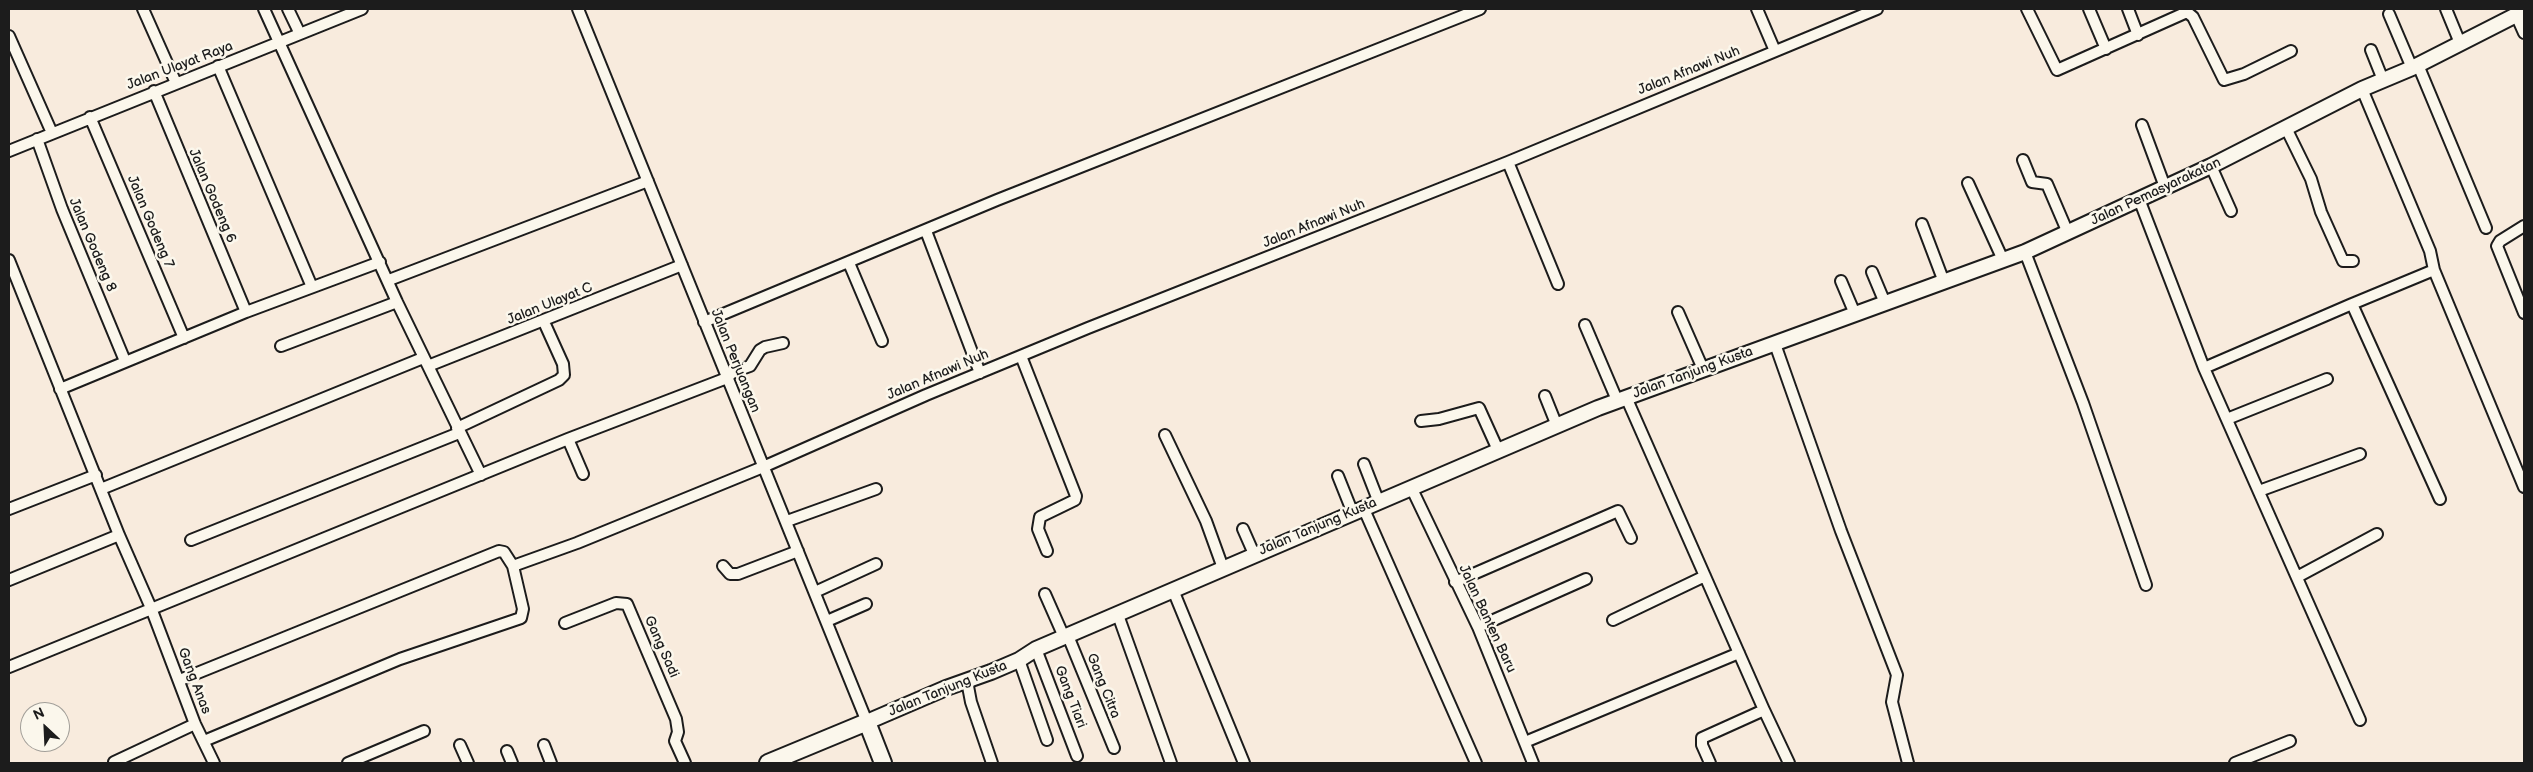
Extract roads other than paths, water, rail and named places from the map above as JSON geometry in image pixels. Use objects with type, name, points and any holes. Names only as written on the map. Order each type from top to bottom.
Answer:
[{"type":"main road","points":[[768,763],[867,722],[884,763]]},
{"type":"street","points":[[143,9],[176,83]]},
{"type":"street","points":[[264,9],[389,280],[397,302],[481,475]]},
{"type":"street","points":[[288,9],[300,34]]},
{"type":"street","name":"Jalan Ulayat Raya","points":[[9,151],[154,91],[362,9]]},
{"type":"street","name":"Jalan Perjuangan","points":[[578,9],[867,722]]},
{"type":"street","points":[[704,322],[1016,193],[1480,9]]},
{"type":"street","points":[[1757,9],[1774,51]]},
{"type":"street","name":"Jalan Afnawi Nuh","points":[[513,566],[577,543],[763,467],[1021,356],[1508,162],[1877,9]]},
{"type":"street","points":[[2027,9],[2057,70],[2187,12],[2193,17],[2224,80],[2244,74],[2291,51]]},
{"type":"street","points":[[2089,9],[2106,49]]},
{"type":"street","points":[[2128,9],[2138,35]]},
{"type":"street","points":[[2446,9],[2460,43]]},
{"type":"street","points":[[2520,13],[2524,33]]},
{"type":"street","name":"Jalan Pemasyarakatan","points":[[1775,344],[2004,260],[2068,233],[2211,166],[2362,89],[2415,66],[2520,13]]},
{"type":"street","points":[[2389,14],[2415,66],[2486,228]]},
{"type":"street","points":[[9,36],[52,133]]},
{"type":"street","points":[[2371,50],[2383,80]]},
{"type":"street","points":[[218,66],[312,287]]},
{"type":"street","points":[[2362,89],[2430,251],[2434,270],[2523,480]]},
{"type":"street","name":"Jalan Godeng 6","points":[[154,91],[246,312]]},
{"type":"street","name":"Jalan Godeng 7","points":[[90,117],[184,338]]},
{"type":"street","points":[[2142,124],[2165,187]]},
{"type":"street","points":[[2286,128],[2311,179],[2322,212],[2343,262],[2353,261]]},
{"type":"street","name":"Jalan Godeng 8","points":[[37,140],[62,209],[126,361]]},
{"type":"street","points":[[2023,160],[2032,182],[2047,184],[2068,233]]},
{"type":"street","points":[[1508,162],[1558,284]]},
{"type":"street","points":[[2211,166],[2231,212]]},
{"type":"street","points":[[389,280],[648,180]]},
{"type":"street","points":[[1968,183],[2004,260]]},
{"type":"street","points":[[2138,200],[2204,368],[2360,720]]},
{"type":"street","points":[[1922,224],[1944,282]]},
{"type":"street","points":[[2524,226],[2500,241],[2497,246],[2524,313]]},
{"type":"street","points":[[926,231],[980,373]]},
{"type":"street","points":[[2025,252],[2083,403],[2146,585]]},
{"type":"street","name":"Gang Anas","points":[[9,260],[119,535],[180,680],[195,724],[214,763]]},
{"type":"street","points":[[60,389],[246,312],[380,262]]},
{"type":"street","points":[[850,263],[882,341]]},
{"type":"street","name":"Jalan Ulayat C","points":[[101,488],[426,362],[544,322],[682,265]]},
{"type":"street","points":[[2204,368],[2300,325],[2434,270]]},
{"type":"street","points":[[1872,272],[1885,303]]},
{"type":"street","points":[[1842,280],[1855,314]]},
{"type":"street","points":[[281,346],[397,302]]},
{"type":"street","points":[[2352,304],[2440,499]]},
{"type":"street","points":[[1678,312],[1703,370]]},
{"type":"street","points":[[191,540],[458,431],[559,380],[564,375],[563,364],[544,322]]},
{"type":"street","points":[[1585,325],[1705,576],[1789,763]]},
{"type":"street","points":[[9,667],[568,439],[727,378],[733,372],[750,366],[760,350],[783,343]]},
{"type":"street","points":[[1775,344],[1841,531],[1897,676],[1893,707],[1908,763]]},
{"type":"street","name":"Jalan Tanjung Kusta","points":[[867,722],[946,688],[967,682],[1019,660],[1036,649],[1118,615],[1378,500],[1411,488],[1498,450],[1622,399],[1775,344]]},
{"type":"street","points":[[1021,356],[1076,496],[1075,500],[1040,517],[1038,529],[1047,551]]},
{"type":"street","points":[[2227,419],[2327,379]]},
{"type":"street","points":[[1545,396],[1557,426]]},
{"type":"street","points":[[1421,421],[1439,419],[1479,408],[1498,450]]},
{"type":"street","points":[[1165,435],[1206,521],[1223,568]]},
{"type":"street","points":[[568,439],[583,474]]},
{"type":"street","points":[[2259,491],[2360,454]]},
{"type":"street","points":[[1364,464],[1378,500]]},
{"type":"street","points":[[9,509],[96,475]]},
{"type":"street","points":[[1338,476],[1358,509],[1476,763]]},
{"type":"street","name":"Jalan Banten Baru","points":[[1411,488],[1478,627],[1533,763]]},
{"type":"street","points":[[787,521],[876,489]]},
{"type":"street","points":[[1455,582],[1616,507],[1631,538]]},
{"type":"street","points":[[1243,529],[1254,554]]},
{"type":"street","points":[[2297,578],[2377,534]]},
{"type":"street","points":[[9,580],[119,535]]},
{"type":"street","points":[[723,566],[730,574],[738,574],[798,551]]},
{"type":"street","points":[[180,680],[496,552],[504,552],[513,566],[523,609],[521,618],[400,659],[204,741]]},
{"type":"street","points":[[815,592],[876,564]]},
{"type":"street","points":[[1613,620],[1705,576]]},
{"type":"street","points":[[1478,627],[1586,579]]},
{"type":"street","points":[[1173,590],[1244,763]]},
{"type":"street","name":"Gang Citra","points":[[1045,594],[1066,636],[1114,748]]},
{"type":"street","name":"Gang Sadi","points":[[565,623],[616,602],[627,604],[676,719],[678,732],[675,741],[685,763]]},
{"type":"street","points":[[828,622],[866,604]]},
{"type":"street","points":[[1118,615],[1171,763]]},
{"type":"street","name":"Gang Tiari","points":[[1036,649],[1077,756]]},
{"type":"street","points":[[1525,742],[1739,653]]},
{"type":"street","points":[[1019,660],[1047,740]]},
{"type":"street","points":[[967,682],[971,702],[992,763]]},
{"type":"street","points":[[1710,763],[1702,745],[1702,738],[1764,710]]},
{"type":"street","points":[[114,762],[195,724]]},
{"type":"street","points":[[348,763],[424,731]]},
{"type":"street","points":[[2235,763],[2290,741]]},
{"type":"street","points":[[460,745],[468,763]]},
{"type":"street","points":[[544,745],[551,763]]},
{"type":"street","points":[[507,750],[512,763]]}]
